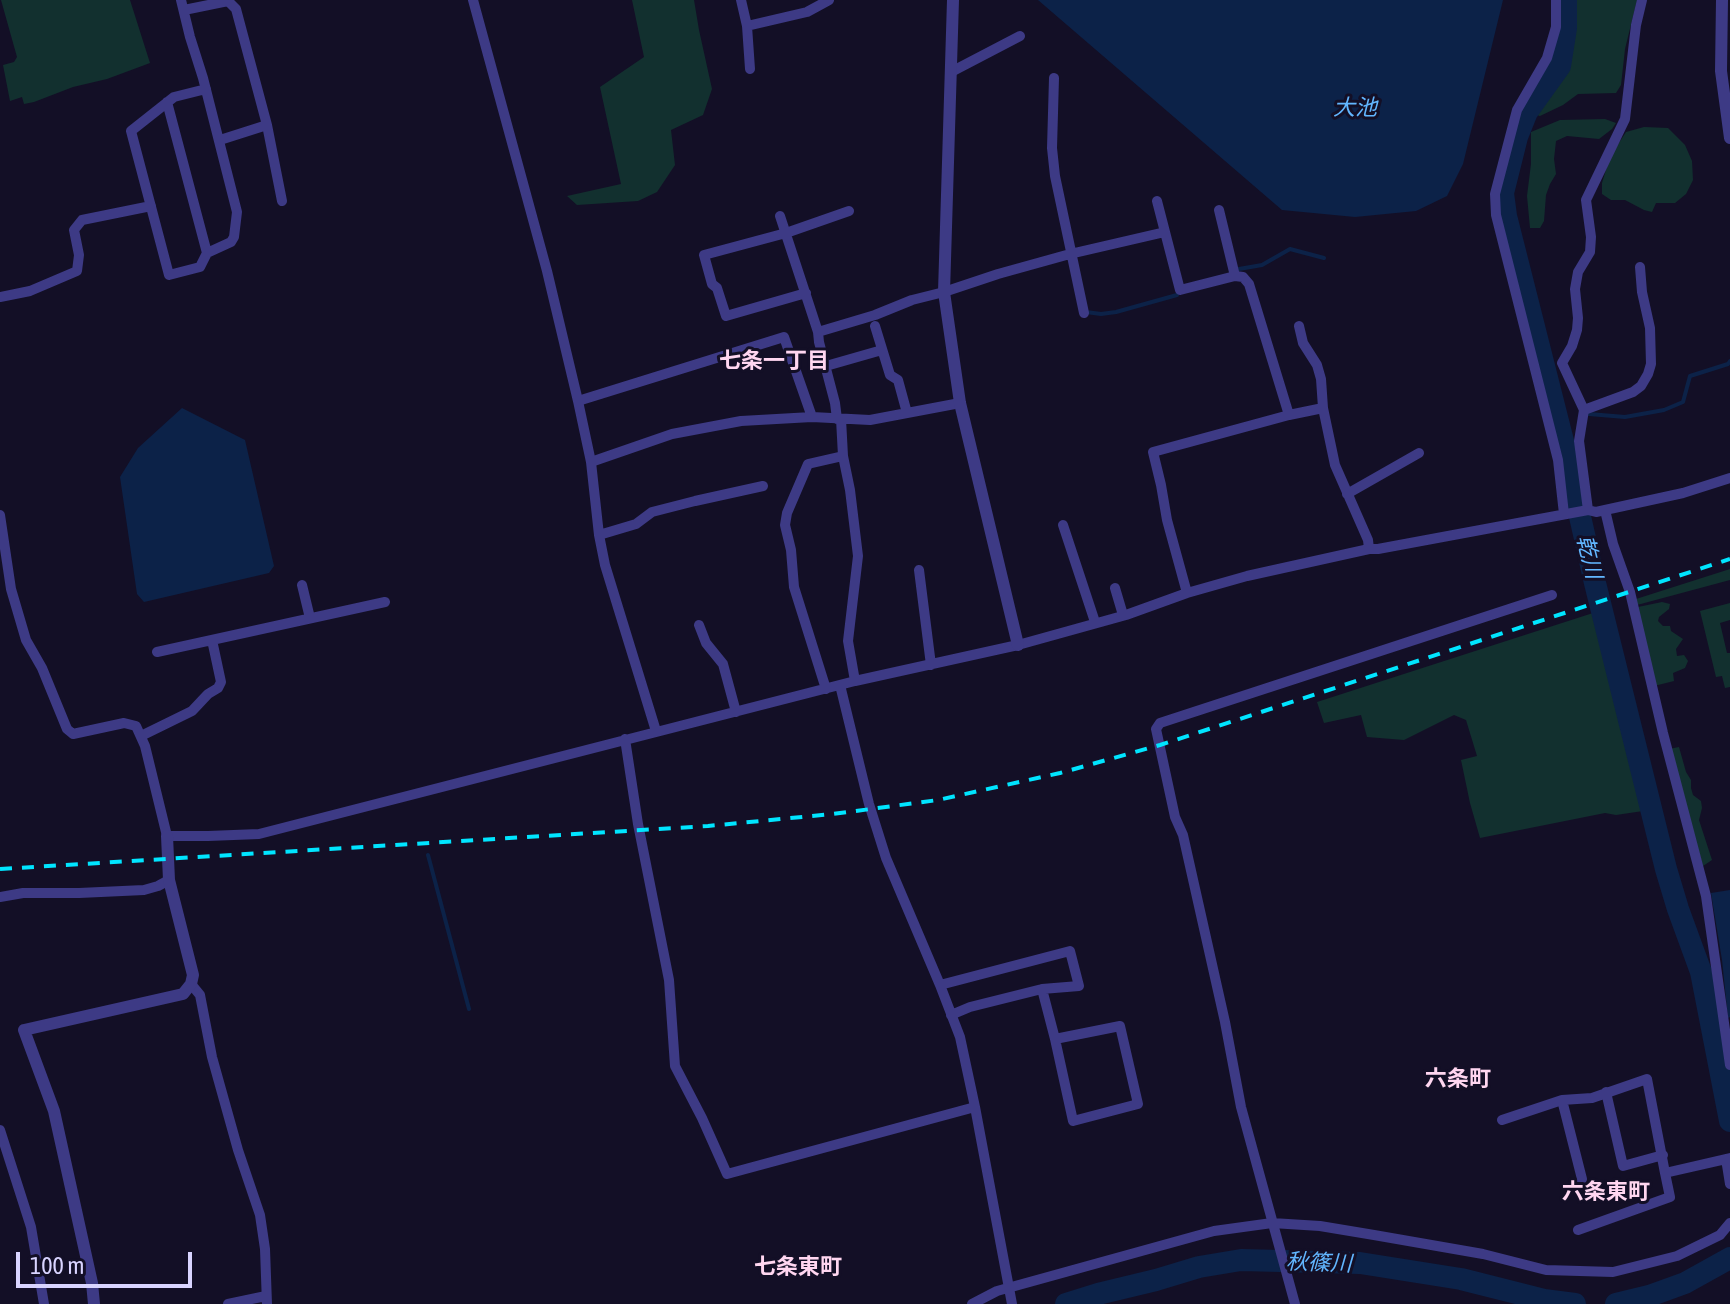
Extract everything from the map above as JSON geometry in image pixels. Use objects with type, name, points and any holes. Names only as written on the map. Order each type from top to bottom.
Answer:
[{"type":"street","points":[[473,0],[544,257],[591,462],[599,535],[615,601],[656,731]]},
{"type":"street","points":[[741,0],[747,26],[750,69]]},
{"type":"street","points":[[747,26],[807,12],[829,0]]},
{"type":"street","points":[[953,0],[944,292],[960,403],[1018,645]]},
{"type":"street","points":[[1556,0],[1556,27],[1547,58],[1517,110],[1495,194],[1496,215],[1558,460],[1564,514]]},
{"type":"street","points":[[1588,510],[1579,441],[1584,410],[1562,363],[1577,330],[1575,289],[1578,272],[1590,252],[1586,200],[1625,119],[1636,25],[1642,0]]},
{"type":"street","points":[[206,89],[174,97],[131,131],[169,275],[200,267],[207,253],[226,245],[234,237],[237,212],[220,140],[183,5],[234,2],[267,125],[282,201]]},
{"type":"street","points":[[1725,5],[1721,71],[1730,138]]},
{"type":"street","points":[[951,72],[1020,36]]},
{"type":"street","points":[[1054,78],[1052,148],[1055,176],[1084,313]]},
{"type":"street","points":[[167,102],[207,253]]},
{"type":"street","points":[[220,140],[267,125]]},
{"type":"street","points":[[1157,201],[1180,290],[1235,276],[1243,277],[1249,284],[1289,415]]},
{"type":"street","points":[[0,297],[30,291],[77,271],[80,262],[74,230],[82,220],[151,206]]},
{"type":"street","points":[[1219,210],[1235,276]]},
{"type":"street","points":[[806,293],[726,316],[704,255],[786,233],[849,211]]},
{"type":"street","points":[[780,216],[818,332],[839,419],[858,556],[848,641],[855,681]]},
{"type":"street","points":[[818,332],[912,300],[1070,254],[1165,232]]},
{"type":"street","points":[[1584,410],[1633,392],[1648,374],[1651,364],[1650,328],[1640,267]]},
{"type":"street","points":[[875,326],[890,375],[898,380],[907,413]]},
{"type":"street","points":[[1299,326],[1303,343],[1317,365],[1321,379],[1323,408],[1335,465],[1368,540],[1369,549]]},
{"type":"street","points":[[578,401],[784,337],[812,417]]},
{"type":"street","points":[[826,366],[882,350]]},
{"type":"street","points":[[591,462],[672,434],[741,421],[812,417],[870,420],[960,403]]},
{"type":"street","points":[[1187,593],[1153,452],[1323,408]]},
{"type":"street","points":[[1347,494],[1419,453]]},
{"type":"street","points":[[826,689],[794,587],[785,525],[808,464],[843,456]]},
{"type":"street","points":[[167,836],[259,834],[855,681],[1018,645],[1247,576],[1369,549],[1588,510],[1596,512],[1683,493],[1730,478]]},
{"type":"street","points":[[599,535],[636,524],[652,512],[763,486]]},
{"type":"street","points":[[1605,510],[1630,592],[1706,896],[1730,1065]]},
{"type":"street","points":[[0,515],[11,589],[26,640],[42,668],[67,729],[73,734],[124,723],[136,726],[141,736],[167,836],[169,880],[193,975],[191,984],[183,994],[24,1030],[57,1126],[94,1304]]},
{"type":"street","points":[[1063,525],[1095,622]]},
{"type":"street","points":[[919,570],[931,665]]},
{"type":"street","points":[[302,585],[310,618]]},
{"type":"street","points":[[1115,588],[1123,615]]},
{"type":"street","points":[[1295,1304],[1241,1107],[1209,950],[1156,729],[1160,723],[1552,595]]},
{"type":"street","points":[[157,652],[385,602]]},
{"type":"street","points":[[699,625],[706,643],[723,664],[736,712]]},
{"type":"street","points":[[141,736],[192,711],[218,688],[221,682],[212,640]]},
{"type":"street","points":[[840,685],[869,804],[886,858],[960,1037],[1011,1297]]},
{"type":"street","points":[[625,739],[638,824],[669,980],[675,1066],[727,1174],[975,1107]]},
{"type":"street","points":[[0,897],[23,893],[144,890],[169,880]]},
{"type":"street","points":[[940,985],[1070,951],[1079,986],[1042,989],[970,1007],[951,1015]]},
{"type":"street","points":[[191,984],[200,995],[212,1057],[260,1215],[265,1249],[266,1300],[228,1304]]},
{"type":"street","points":[[1042,989],[1073,1121],[1138,1104],[1120,1026],[1055,1039]]},
{"type":"street","points":[[1502,1120],[1562,1100],[1592,1098],[1647,1079],[1670,1197],[1578,1230]]},
{"type":"street","points":[[1606,1092],[1623,1166],[1663,1155]]},
{"type":"street","points":[[1562,1100],[1582,1179],[1578,1188]]},
{"type":"street","points":[[0,1130],[31,1227],[44,1304]]},
{"type":"street","points":[[1665,1173],[1728,1158],[1730,1184]]},
{"type":"street","points":[[972,1304],[997,1291],[1011,1297],[1214,1231],[1272,1225],[1320,1226],[1483,1254],[1546,1270],[1613,1272],[1677,1256],[1720,1235],[1730,1223]]},
{"type":"green space","points":[[1,0],[130,0],[150,63],[34,102],[24,104],[22,97],[10,101],[3,65],[14,62],[17,57]]},
{"type":"green space","points":[[632,0],[694,0],[712,89],[703,115],[671,130],[675,165],[657,192],[638,201],[577,205],[567,196],[621,184],[600,87],[644,57]]},
{"type":"green space","points":[[1568,0],[1637,0],[1625,49],[1621,85],[1616,93],[1578,94],[1540,116],[1533,114],[1533,108],[1562,67],[1568,31]]},
{"type":"green space","points":[[1605,119],[1616,123],[1599,139],[1567,136],[1556,141],[1556,174],[1546,195],[1544,221],[1540,228],[1530,228],[1527,196],[1531,132],[1560,120]]},
{"type":"green space","points":[[1644,127],[1668,128],[1685,145],[1692,161],[1693,180],[1686,194],[1675,203],[1656,203],[1652,212],[1625,200],[1611,200],[1602,194],[1602,183],[1615,149],[1626,132]]},
{"type":"green space","points":[[1730,569],[1730,580],[1637,605],[1636,599]]},
{"type":"green space","points":[[1662,602],[1670,604],[1669,609],[1658,621],[1663,626],[1670,626],[1671,631],[1683,639],[1676,649],[1677,656],[1684,655],[1688,661],[1685,668],[1673,673],[1674,681],[1654,686],[1638,607]]},
{"type":"green space","points":[[1730,603],[1730,620],[1720,623],[1727,653],[1730,653],[1730,687],[1725,688],[1722,676],[1716,677],[1700,611]]},
{"type":"green space","points":[[1593,613],[1643,811],[1616,815],[1605,813],[1480,838],[1461,760],[1477,756],[1466,720],[1454,715],[1404,740],[1367,737],[1361,715],[1324,723],[1317,702]]},
{"type":"green space","points":[[1679,747],[1693,795],[1701,801],[1699,820],[1712,860],[1703,866],[1669,749]]},
{"type":"water","name":"大池","points":[[1038,0],[1503,0],[1463,164],[1447,196],[1416,211],[1355,217],[1282,210]]},
{"type":"water","points":[[182,408],[245,440],[274,566],[269,573],[144,602],[137,594],[120,477],[138,448]]},
{"type":"water","points":[[1730,890],[1730,1017],[1728,1018],[1711,893]]},
{"type":"waterway","name":"乾川","points":[[1566,0],[1566,28],[1560,66],[1527,112],[1517,137],[1503,193],[1506,216],[1666,869],[1701,972],[1730,1121]]},
{"type":"waterway","points":[[1239,269],[1262,265],[1290,249],[1324,258]]},
{"type":"waterway","points":[[1086,312],[1116,312],[1177,295]]},
{"type":"waterway","points":[[1589,414],[1625,417],[1664,410],[1683,402],[1690,376],[1730,361]]},
{"type":"waterway","points":[[428,855],[469,1009]]},
{"type":"waterway","name":"秋篠川","points":[[1616,1304],[1685,1283],[1730,1258]]},
{"type":"waterway","name":"秋篠川","points":[[1066,1304],[1199,1267],[1241,1260],[1360,1263],[1461,1279],[1544,1300],[1575,1304]]},
{"type":"railway","points":[[0,869],[708,826],[938,800],[1060,773],[1160,745],[1730,559]]},
{"type":"district","name":"七条一丁目","points":[[774,361]]},
{"type":"district","name":"六条町","points":[[1458,1079]]},
{"type":"district","name":"六条東町","points":[[1606,1192]]},
{"type":"district","name":"七条東町","points":[[798,1267]]}]
